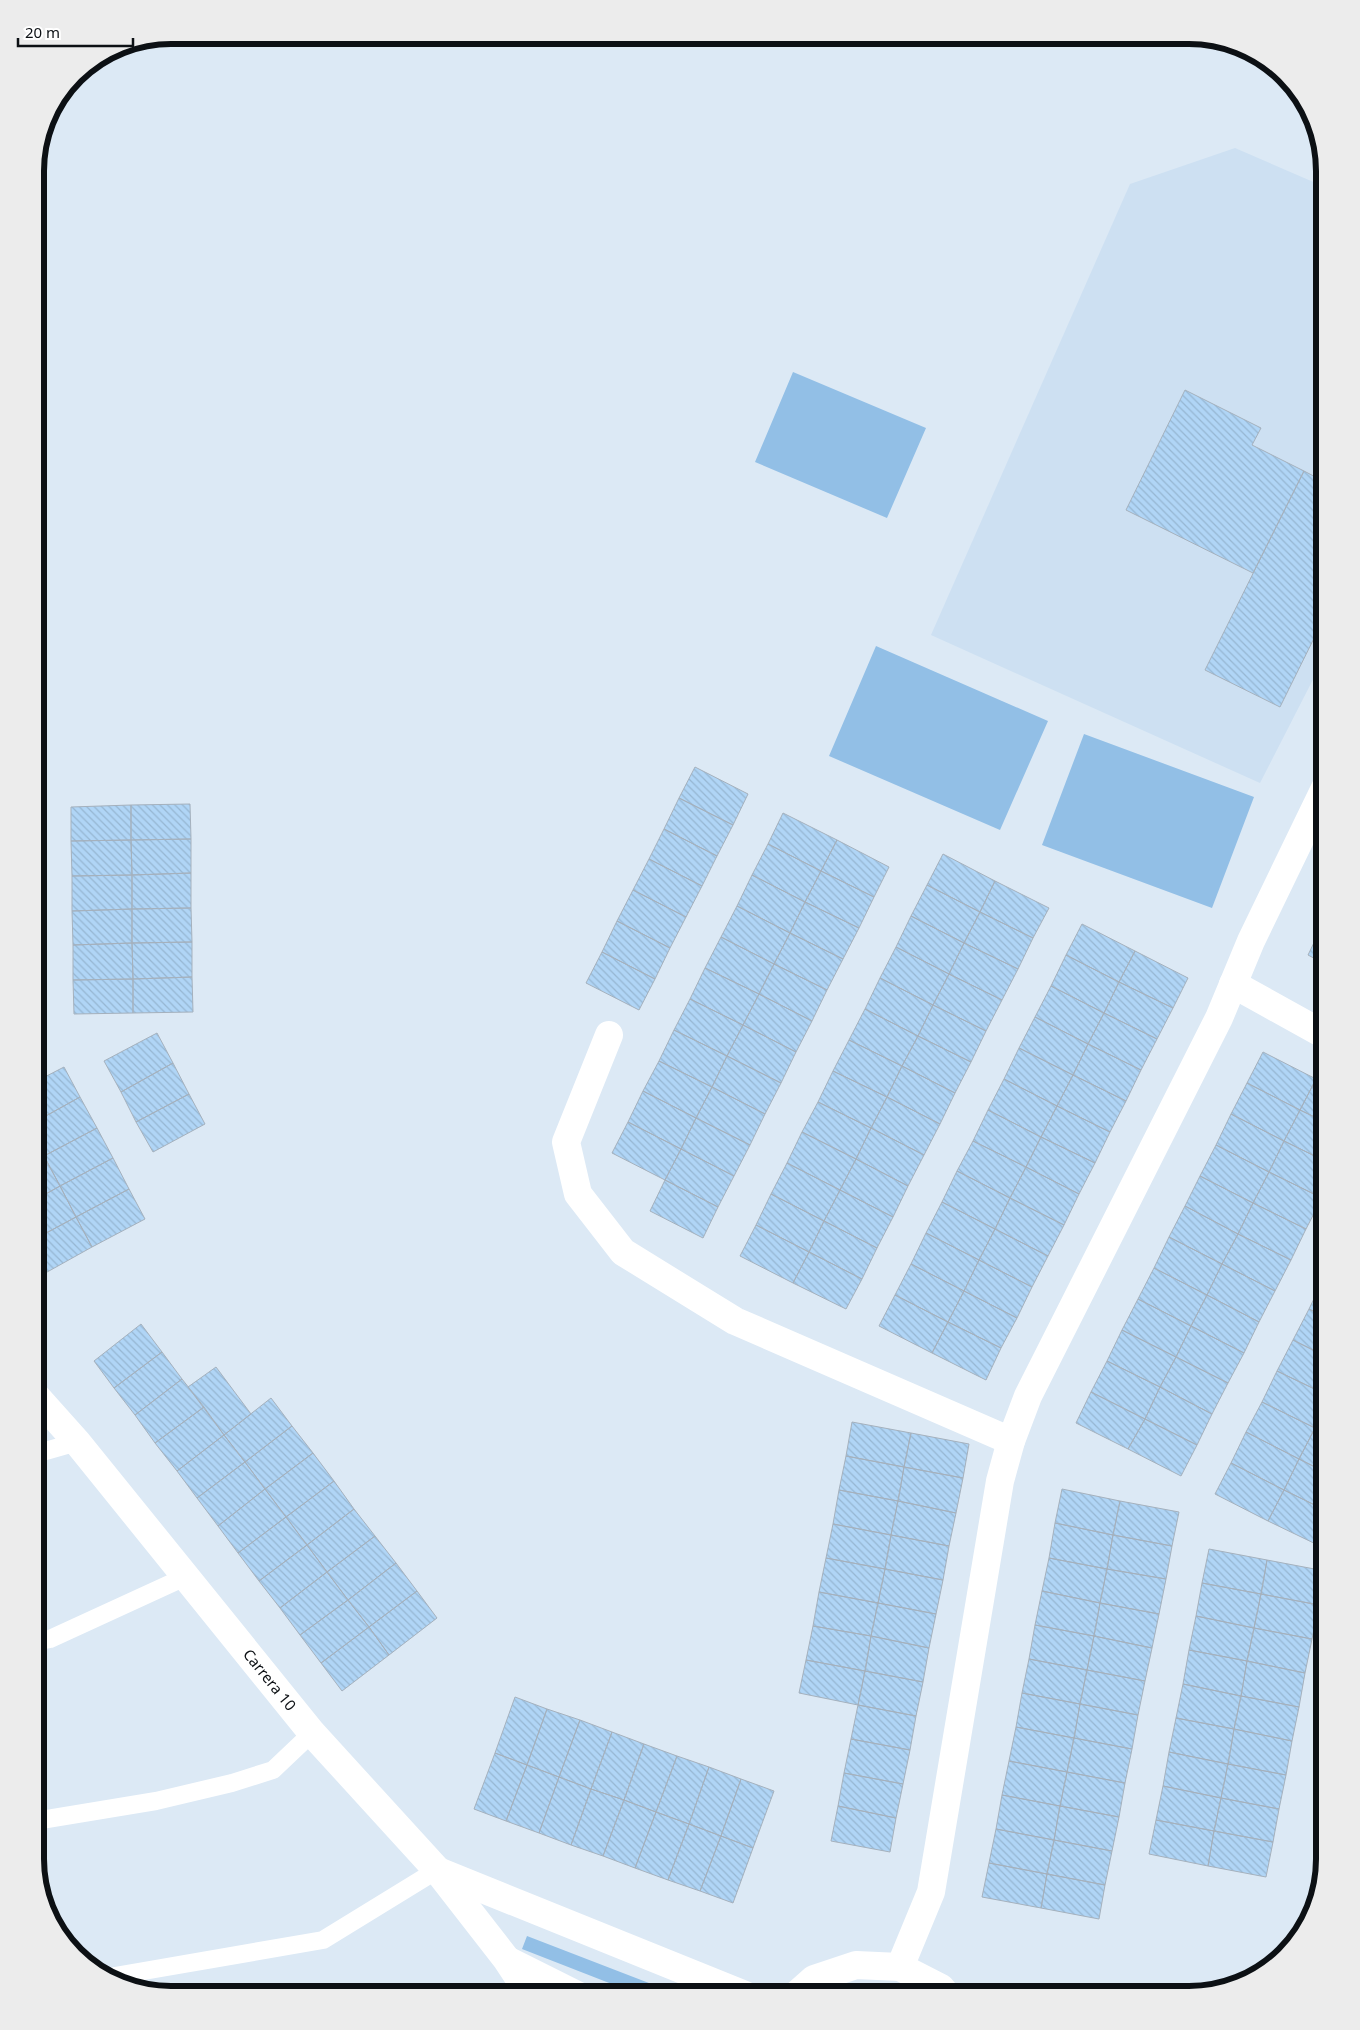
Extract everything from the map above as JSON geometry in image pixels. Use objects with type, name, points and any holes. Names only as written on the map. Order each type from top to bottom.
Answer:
[{"type":"street","points":[[900,1967],[931,1892],[1000,1481],[1011,1441],[1028,1396],[1219,1018],[1251,942],[1316,807]]},
{"type":"street","points":[[1233,984],[1316,1030]]},
{"type":"street","points":[[609,1035],[566,1142],[578,1194],[623,1252],[735,1321],[1011,1441]]},
{"type":"street","name":"Carrera 10","points":[[44,1405],[77,1442],[312,1733],[437,1870],[508,1960],[524,1986]]},
{"type":"street","points":[[437,1870],[723,1986]]},
{"type":"street","points":[[508,1960],[559,1986]]},
{"type":"street","points":[[807,1986],[814,1980],[856,1965],[900,1967],[937,1986]]},
{"type":"lane","points":[[44,1451],[77,1442]]},
{"type":"lane","points":[[44,1641],[50,1640],[185,1577]]},
{"type":"lane","points":[[44,1820],[156,1801],[232,1783],[273,1770],[312,1733]]},
{"type":"lane","points":[[120,1975],[323,1940],[437,1870]]},
{"type":"shaded area","points":[[1235,148],[1316,183],[1316,674],[1260,783],[931,635],[1130,184]]},
{"type":"shaded area","points":[[793,372],[926,428],[887,518],[755,462]]},
{"type":"shaded area","points":[[876,646],[1048,721],[1000,830],[829,756]]},
{"type":"shaded area","points":[[1084,734],[1254,797],[1212,908],[1042,845]]},
{"type":"shaded area","points":[[527,1936],[657,1986],[617,1986],[522,1949]]},
{"type":"building","points":[[1185,390],[1261,428],[1252,445],[1304,471],[1253,573],[1126,510]]},
{"type":"building","points":[[1304,471],[1316,477],[1316,634],[1280,707],[1205,670]]},
{"type":"building","points":[[695,767],[748,794],[733,825],[679,798]]},
{"type":"building","points":[[679,798],[733,825],[717,856],[664,829]]},
{"type":"building","points":[[190,804],[191,839],[131,840],[131,805]]},
{"type":"building","points":[[131,805],[131,840],[71,841],[71,807]]},
{"type":"building","points":[[783,813],[837,840],[821,871],[768,844]]},
{"type":"building","points":[[664,829],[717,856],[702,886],[649,859]]},
{"type":"building","points":[[191,839],[191,873],[132,875],[131,840]]},
{"type":"building","points":[[131,840],[132,875],[72,876],[71,841]]},
{"type":"building","points":[[837,840],[889,867],[874,897],[821,871]]},
{"type":"building","points":[[768,844],[821,871],[805,902],[752,875]]},
{"type":"building","points":[[943,854],[995,881],[980,912],[927,885]]},
{"type":"building","points":[[649,859],[702,886],[686,917],[633,890]]},
{"type":"building","points":[[821,871],[874,897],[859,928],[805,902]]},
{"type":"building","points":[[191,873],[191,908],[132,909],[132,875]]},
{"type":"building","points":[[132,875],[132,909],[72,911],[72,876]]},
{"type":"building","points":[[752,875],[805,902],[790,933],[737,906]]},
{"type":"building","points":[[995,881],[1049,908],[1033,938],[980,912]]},
{"type":"building","points":[[927,885],[980,912],[964,943],[911,916]]},
{"type":"building","points":[[633,890],[686,917],[670,948],[617,921]]},
{"type":"building","points":[[805,902],[859,928],[843,959],[790,933]]},
{"type":"building","points":[[737,906],[790,933],[774,964],[721,937]]},
{"type":"building","points":[[191,908],[192,942],[132,943],[132,909]]},
{"type":"building","points":[[132,909],[132,943],[73,945],[72,911]]},
{"type":"building","points":[[980,912],[1033,938],[1018,969],[964,943]]},
{"type":"building","points":[[911,916],[964,943],[949,974],[896,947]]},
{"type":"building","points":[[617,921],[670,948],[655,979],[602,952]]},
{"type":"building","points":[[1082,924],[1135,951],[1119,982],[1066,955]]},
{"type":"building","points":[[790,933],[843,959],[827,990],[774,964]]},
{"type":"building","points":[[721,937],[774,964],[759,994],[705,968]]},
{"type":"building","points":[[1316,938],[1316,959],[1308,955]]},
{"type":"building","points":[[192,942],[192,977],[133,979],[132,943]]},
{"type":"building","points":[[132,943],[133,979],[73,980],[73,945]]},
{"type":"building","points":[[964,943],[1018,969],[1002,1000],[949,974]]},
{"type":"building","points":[[896,947],[949,974],[933,1005],[880,978]]},
{"type":"building","points":[[1135,951],[1188,978],[1173,1008],[1119,982]]},
{"type":"building","points":[[602,952],[655,979],[639,1010],[586,983]]},
{"type":"building","points":[[1066,955],[1119,982],[1104,1013],[1051,986]]},
{"type":"building","points":[[774,964],[827,990],[812,1021],[759,994]]},
{"type":"building","points":[[705,968],[759,994],[743,1025],[690,999]]},
{"type":"building","points":[[949,974],[1002,1000],[986,1031],[933,1005]]},
{"type":"building","points":[[192,977],[193,1012],[133,1013],[133,979]]},
{"type":"building","points":[[880,978],[933,1005],[918,1036],[865,1009]]},
{"type":"building","points":[[133,979],[133,1013],[74,1014],[73,980]]},
{"type":"building","points":[[1119,982],[1173,1008],[1157,1039],[1104,1013]]},
{"type":"building","points":[[1051,986],[1104,1013],[1088,1044],[1035,1017]]},
{"type":"building","points":[[759,994],[812,1021],[796,1052],[743,1025]]},
{"type":"building","points":[[690,999],[743,1025],[727,1056],[674,1030]]},
{"type":"building","points":[[933,1005],[986,1031],[971,1062],[918,1036]]},
{"type":"building","points":[[865,1009],[918,1036],[902,1066],[849,1040]]},
{"type":"building","points":[[1104,1013],[1157,1039],[1141,1070],[1088,1044]]},
{"type":"building","points":[[1035,1017],[1088,1044],[1073,1075],[1019,1048]]},
{"type":"building","points":[[743,1025],[796,1052],[781,1083],[727,1056]]},
{"type":"building","points":[[674,1030],[727,1056],[712,1087],[659,1061]]},
{"type":"building","points":[[157,1033],[173,1063],[121,1092],[104,1061]]},
{"type":"building","points":[[918,1036],[971,1062],[955,1093],[902,1066]]},
{"type":"building","points":[[849,1040],[902,1066],[887,1097],[833,1071]]},
{"type":"building","points":[[1088,1044],[1141,1070],[1126,1101],[1073,1075]]},
{"type":"building","points":[[1019,1048],[1073,1075],[1057,1106],[1004,1079]]},
{"type":"building","points":[[1263,1052],[1316,1079],[1300,1110],[1247,1083]]},
{"type":"building","points":[[727,1056],[781,1083],[765,1114],[712,1087]]},
{"type":"building","points":[[659,1061],[712,1087],[696,1118],[643,1091]]},
{"type":"building","points":[[173,1063],[189,1094],[136,1122],[121,1092]]},
{"type":"building","points":[[902,1066],[955,1093],[940,1124],[887,1097]]},
{"type":"building","points":[[64,1067],[80,1097],[44,1117],[44,1077]]},
{"type":"building","points":[[833,1071],[887,1097],[871,1128],[818,1102]]},
{"type":"building","points":[[1073,1075],[1126,1101],[1110,1132],[1057,1106]]},
{"type":"building","points":[[1004,1079],[1057,1106],[1041,1137],[988,1110]]},
{"type":"building","points":[[1316,1079],[1316,1118],[1300,1110]]},
{"type":"building","points":[[1247,1083],[1300,1110],[1284,1141],[1231,1114]]},
{"type":"building","points":[[712,1087],[765,1114],[750,1145],[696,1118]]},
{"type":"building","points":[[643,1091],[696,1118],[681,1149],[628,1122]]},
{"type":"building","points":[[189,1094],[205,1124],[153,1152],[136,1122]]},
{"type":"building","points":[[80,1097],[97,1128],[44,1156],[44,1117]]},
{"type":"building","points":[[887,1097],[940,1124],[924,1155],[871,1128]]},
{"type":"building","points":[[818,1102],[871,1128],[856,1159],[802,1132]]},
{"type":"building","points":[[1057,1106],[1110,1132],[1095,1163],[1041,1137]]},
{"type":"building","points":[[988,1110],[1041,1137],[1026,1167],[973,1141]]},
{"type":"building","points":[[1300,1110],[1316,1118],[1316,1157],[1284,1141]]},
{"type":"building","points":[[1231,1114],[1284,1141],[1269,1172],[1216,1145]]},
{"type":"building","points":[[696,1118],[750,1145],[734,1176],[681,1149]]},
{"type":"building","points":[[628,1122],[681,1149],[665,1180],[612,1153]]},
{"type":"building","points":[[97,1128],[113,1158],[60,1186],[44,1156]]},
{"type":"building","points":[[871,1128],[924,1155],[908,1186],[856,1159]]},
{"type":"building","points":[[802,1132],[856,1159],[840,1190],[787,1163]]},
{"type":"building","points":[[1041,1137],[1095,1163],[1079,1194],[1026,1167]]},
{"type":"building","points":[[973,1141],[1026,1167],[1010,1198],[957,1171]]},
{"type":"building","points":[[1284,1141],[1316,1157],[1316,1195],[1269,1172]]},
{"type":"building","points":[[1216,1145],[1269,1172],[1253,1203],[1200,1176]]},
{"type":"building","points":[[681,1149],[734,1176],[718,1207],[665,1180]]},
{"type":"building","points":[[44,1156],[60,1186],[44,1195]]},
{"type":"building","points":[[113,1158],[129,1189],[76,1217],[60,1186]]},
{"type":"building","points":[[856,1159],[908,1186],[893,1217],[840,1190]]},
{"type":"building","points":[[787,1163],[840,1190],[824,1221],[771,1194]]},
{"type":"building","points":[[1026,1167],[1079,1194],[1064,1225],[1010,1198]]},
{"type":"building","points":[[957,1171],[1010,1198],[995,1229],[942,1202]]},
{"type":"building","points":[[1269,1172],[1316,1195],[1316,1210],[1306,1229],[1253,1203]]},
{"type":"building","points":[[1200,1176],[1253,1203],[1238,1234],[1185,1206]]},
{"type":"building","points":[[665,1180],[718,1207],[703,1238],[650,1211]]},
{"type":"building","points":[[60,1186],[76,1217],[44,1234],[44,1195]]},
{"type":"building","points":[[129,1189],[145,1219],[92,1247],[76,1217]]},
{"type":"building","points":[[840,1190],[893,1217],[877,1248],[824,1221]]},
{"type":"building","points":[[771,1194],[824,1221],[809,1252],[756,1225]]},
{"type":"building","points":[[1010,1198],[1064,1225],[1048,1256],[995,1229]]},
{"type":"building","points":[[942,1202],[995,1229],[979,1260],[926,1233]]},
{"type":"building","points":[[1253,1203],[1306,1229],[1291,1260],[1238,1234]]},
{"type":"building","points":[[1185,1206],[1238,1234],[1222,1264],[1169,1237]]},
{"type":"building","points":[[76,1217],[92,1247],[44,1274],[44,1234]]},
{"type":"building","points":[[824,1221],[877,1248],[862,1279],[809,1252]]},
{"type":"building","points":[[756,1225],[809,1252],[793,1283],[740,1256]]},
{"type":"building","points":[[995,1229],[1048,1256],[1032,1287],[979,1260]]},
{"type":"building","points":[[926,1233],[979,1260],[964,1291],[911,1264]]},
{"type":"building","points":[[1238,1234],[1291,1260],[1275,1291],[1222,1264]]},
{"type":"building","points":[[1169,1237],[1222,1264],[1207,1295],[1154,1268]]},
{"type":"building","points":[[809,1252],[862,1279],[846,1309],[793,1283]]},
{"type":"building","points":[[979,1260],[1032,1287],[1017,1318],[964,1291]]},
{"type":"building","points":[[911,1264],[964,1291],[948,1322],[895,1295]]},
{"type":"building","points":[[1222,1264],[1275,1291],[1259,1322],[1207,1295]]},
{"type":"building","points":[[1154,1268],[1207,1295],[1191,1326],[1138,1299]]},
{"type":"building","points":[[964,1291],[1017,1318],[1001,1348],[948,1322]]},
{"type":"building","points":[[895,1295],[948,1322],[932,1353],[879,1326]]},
{"type":"building","points":[[1207,1295],[1259,1322],[1244,1353],[1191,1326]]},
{"type":"building","points":[[1316,1295],[1316,1312],[1309,1309]]},
{"type":"building","points":[[1138,1299],[1191,1326],[1176,1357],[1122,1330]]},
{"type":"building","points":[[1309,1309],[1316,1312],[1316,1352],[1293,1340]]},
{"type":"building","points":[[948,1322],[1001,1348],[986,1380],[932,1353]]},
{"type":"building","points":[[141,1324],[162,1352],[114,1388],[94,1361]]},
{"type":"building","points":[[1191,1326],[1244,1353],[1228,1383],[1176,1357]]},
{"type":"building","points":[[1122,1330],[1176,1357],[1160,1387],[1107,1361]]},
{"type":"building","points":[[1293,1340],[1316,1352],[1316,1390],[1277,1371]]},
{"type":"building","points":[[162,1352],[182,1379],[135,1415],[114,1388]]},
{"type":"building","points":[[1176,1357],[1228,1383],[1212,1414],[1160,1387]]},
{"type":"building","points":[[1107,1361],[1160,1387],[1145,1419],[1091,1392]]},
{"type":"building","points":[[216,1367],[251,1414],[224,1435],[188,1387]]},
{"type":"building","points":[[1277,1371],[1316,1390],[1316,1426],[1315,1428],[1262,1402]]},
{"type":"building","points":[[182,1379],[204,1407],[155,1443],[135,1415]]},
{"type":"building","points":[[1160,1387],[1212,1414],[1197,1445],[1145,1419]]},
{"type":"building","points":[[1091,1392],[1145,1419],[1128,1449],[1076,1423]]},
{"type":"building","points":[[271,1398],[292,1426],[245,1462],[224,1435]]},
{"type":"building","points":[[1262,1402],[1315,1428],[1299,1459],[1246,1432]]},
{"type":"building","points":[[204,1407],[224,1435],[177,1471],[155,1443]]},
{"type":"building","points":[[1145,1419],[1197,1445],[1181,1476],[1128,1449]]},
{"type":"building","points":[[852,1422],[911,1433],[904,1467],[846,1456]]},
{"type":"building","points":[[292,1426],[313,1453],[265,1489],[245,1462]]},
{"type":"building","points":[[1315,1428],[1316,1428],[1316,1468],[1299,1459]]},
{"type":"building","points":[[1246,1432],[1299,1459],[1284,1490],[1231,1463]]},
{"type":"building","points":[[911,1433],[969,1444],[963,1478],[904,1467]]},
{"type":"building","points":[[224,1435],[245,1462],[197,1498],[177,1471]]},
{"type":"building","points":[[313,1453],[334,1481],[286,1517],[265,1489]]},
{"type":"building","points":[[846,1456],[904,1467],[898,1501],[839,1490]]},
{"type":"building","points":[[1299,1459],[1316,1468],[1316,1506],[1284,1490]]},
{"type":"building","points":[[245,1462],[265,1489],[218,1526],[197,1498]]},
{"type":"building","points":[[1231,1463],[1284,1490],[1268,1521],[1215,1494]]},
{"type":"building","points":[[904,1467],[963,1478],[956,1513],[898,1501]]},
{"type":"building","points":[[334,1481],[354,1509],[307,1545],[286,1517]]},
{"type":"building","points":[[265,1489],[286,1517],[238,1553],[218,1526]]},
{"type":"building","points":[[1062,1489],[1120,1501],[1113,1535],[1055,1523]]},
{"type":"building","points":[[839,1490],[898,1501],[891,1535],[833,1524]]},
{"type":"building","points":[[1284,1490],[1316,1506],[1316,1544],[1268,1521]]},
{"type":"building","points":[[898,1501],[956,1513],[949,1546],[891,1535]]},
{"type":"building","points":[[1120,1501],[1179,1512],[1172,1546],[1113,1535]]},
{"type":"building","points":[[354,1509],[375,1536],[327,1572],[307,1545]]},
{"type":"building","points":[[286,1517],[307,1545],[259,1581],[238,1553]]},
{"type":"building","points":[[1055,1523],[1113,1535],[1107,1569],[1049,1558]]},
{"type":"building","points":[[833,1524],[891,1535],[885,1569],[826,1558]]},
{"type":"building","points":[[891,1535],[949,1546],[943,1580],[885,1569]]},
{"type":"building","points":[[1113,1535],[1172,1546],[1166,1579],[1107,1569]]},
{"type":"building","points":[[375,1536],[396,1563],[348,1600],[327,1572]]},
{"type":"building","points":[[307,1545],[327,1572],[280,1608],[259,1581]]},
{"type":"building","points":[[1209,1549],[1267,1560],[1261,1594],[1202,1583]]},
{"type":"building","points":[[826,1558],[885,1569],[878,1603],[819,1592]]},
{"type":"building","points":[[1049,1558],[1107,1569],[1100,1603],[1042,1591]]},
{"type":"building","points":[[1267,1560],[1316,1569],[1316,1604],[1261,1594]]},
{"type":"building","points":[[396,1563],[417,1591],[369,1627],[348,1600]]},
{"type":"building","points":[[885,1569],[943,1580],[936,1614],[878,1603]]},
{"type":"building","points":[[1107,1569],[1166,1579],[1159,1614],[1100,1603]]},
{"type":"building","points":[[327,1572],[348,1600],[300,1635],[280,1608]]},
{"type":"building","points":[[1202,1583],[1261,1594],[1254,1628],[1196,1616]]},
{"type":"building","points":[[417,1591],[437,1618],[389,1655],[369,1627]]},
{"type":"building","points":[[1042,1591],[1100,1603],[1094,1636],[1035,1625]]},
{"type":"building","points":[[819,1592],[878,1603],[871,1636],[813,1626]]},
{"type":"building","points":[[1261,1594],[1316,1604],[1316,1620],[1312,1639],[1254,1628]]},
{"type":"building","points":[[348,1600],[369,1627],[321,1663],[300,1635]]},
{"type":"building","points":[[878,1603],[936,1614],[929,1648],[871,1636]]},
{"type":"building","points":[[1100,1603],[1159,1614],[1152,1648],[1094,1636]]},
{"type":"building","points":[[1196,1616],[1254,1628],[1247,1661],[1189,1650]]},
{"type":"building","points":[[1035,1625],[1094,1636],[1087,1670],[1029,1659]]},
{"type":"building","points":[[813,1626],[871,1636],[865,1671],[806,1660]]},
{"type":"building","points":[[369,1627],[389,1655],[342,1691],[321,1663]]},
{"type":"building","points":[[1254,1628],[1312,1639],[1305,1673],[1247,1661]]},
{"type":"building","points":[[871,1636],[929,1648],[923,1682],[865,1671]]},
{"type":"building","points":[[1094,1636],[1152,1648],[1145,1681],[1087,1670]]},
{"type":"building","points":[[1189,1650],[1247,1661],[1241,1696],[1183,1684]]},
{"type":"building","points":[[1029,1659],[1087,1670],[1080,1704],[1022,1693]]},
{"type":"building","points":[[806,1660],[865,1671],[858,1705],[799,1693]]},
{"type":"building","points":[[1247,1661],[1305,1673],[1299,1707],[1241,1696]]},
{"type":"building","points":[[1087,1670],[1145,1681],[1138,1715],[1080,1704]]},
{"type":"building","points":[[865,1671],[923,1682],[916,1716],[858,1705]]},
{"type":"building","points":[[1183,1684],[1241,1696],[1234,1729],[1176,1718]]},
{"type":"building","points":[[1022,1693],[1080,1704],[1074,1738],[1016,1727]]},
{"type":"building","points":[[1241,1696],[1299,1707],[1292,1741],[1234,1729]]},
{"type":"building","points":[[515,1697],[547,1709],[527,1765],[495,1753]]},
{"type":"building","points":[[1080,1704],[1138,1715],[1132,1749],[1074,1738]]},
{"type":"building","points":[[858,1705],[916,1716],[910,1750],[851,1739]]},
{"type":"building","points":[[547,1709],[580,1720],[559,1777],[527,1765]]},
{"type":"building","points":[[1176,1718],[1234,1729],[1228,1764],[1169,1752]]},
{"type":"building","points":[[580,1720],[612,1732],[591,1789],[559,1777]]},
{"type":"building","points":[[1016,1727],[1074,1738],[1067,1772],[1009,1761]]},
{"type":"building","points":[[1234,1729],[1292,1741],[1286,1775],[1228,1764]]},
{"type":"building","points":[[612,1732],[644,1744],[624,1800],[591,1789]]},
{"type":"building","points":[[1074,1738],[1132,1749],[1125,1783],[1067,1772]]},
{"type":"building","points":[[851,1739],[910,1750],[903,1784],[844,1773]]},
{"type":"building","points":[[644,1744],[677,1756],[656,1812],[624,1800]]},
{"type":"building","points":[[1169,1752],[1228,1764],[1221,1798],[1163,1786]]},
{"type":"building","points":[[495,1753],[527,1765],[506,1821],[474,1809]]},
{"type":"building","points":[[677,1756],[709,1767],[689,1824],[656,1812]]},
{"type":"building","points":[[1009,1761],[1067,1772],[1060,1806],[1002,1795]]},
{"type":"building","points":[[1228,1764],[1286,1775],[1279,1809],[1221,1798]]},
{"type":"building","points":[[527,1765],[559,1777],[539,1833],[506,1821]]},
{"type":"building","points":[[709,1767],[741,1779],[721,1836],[689,1824]]},
{"type":"building","points":[[1067,1772],[1125,1783],[1119,1817],[1060,1806]]},
{"type":"building","points":[[844,1773],[903,1784],[896,1818],[838,1806]]},
{"type":"building","points":[[559,1777],[591,1789],[571,1845],[539,1833]]},
{"type":"building","points":[[741,1779],[774,1791],[753,1848],[721,1836]]},
{"type":"building","points":[[1163,1786],[1221,1798],[1214,1831],[1156,1820]]},
{"type":"building","points":[[591,1789],[624,1800],[603,1856],[571,1845]]},
{"type":"building","points":[[1002,1795],[1060,1806],[1054,1840],[996,1829]]},
{"type":"building","points":[[1221,1798],[1279,1809],[1273,1842],[1214,1831]]},
{"type":"building","points":[[624,1800],[656,1812],[635,1868],[603,1856]]},
{"type":"building","points":[[838,1806],[896,1818],[890,1852],[831,1841]]},
{"type":"building","points":[[1060,1806],[1119,1817],[1112,1851],[1054,1840]]},
{"type":"building","points":[[656,1812],[689,1824],[668,1880],[635,1868]]},
{"type":"building","points":[[1156,1820],[1214,1831],[1208,1866],[1149,1854]]},
{"type":"building","points":[[689,1824],[721,1836],[700,1891],[668,1880]]},
{"type":"building","points":[[996,1829],[1054,1840],[1047,1874],[989,1863]]},
{"type":"building","points":[[1214,1831],[1273,1842],[1266,1877],[1208,1866]]},
{"type":"building","points":[[721,1836],[753,1848],[733,1903],[700,1891]]},
{"type":"building","points":[[1054,1840],[1112,1851],[1105,1885],[1047,1874]]},
{"type":"building","points":[[989,1863],[1047,1874],[1041,1908],[982,1897]]},
{"type":"building","points":[[1047,1874],[1105,1885],[1099,1919],[1041,1908]]}]
